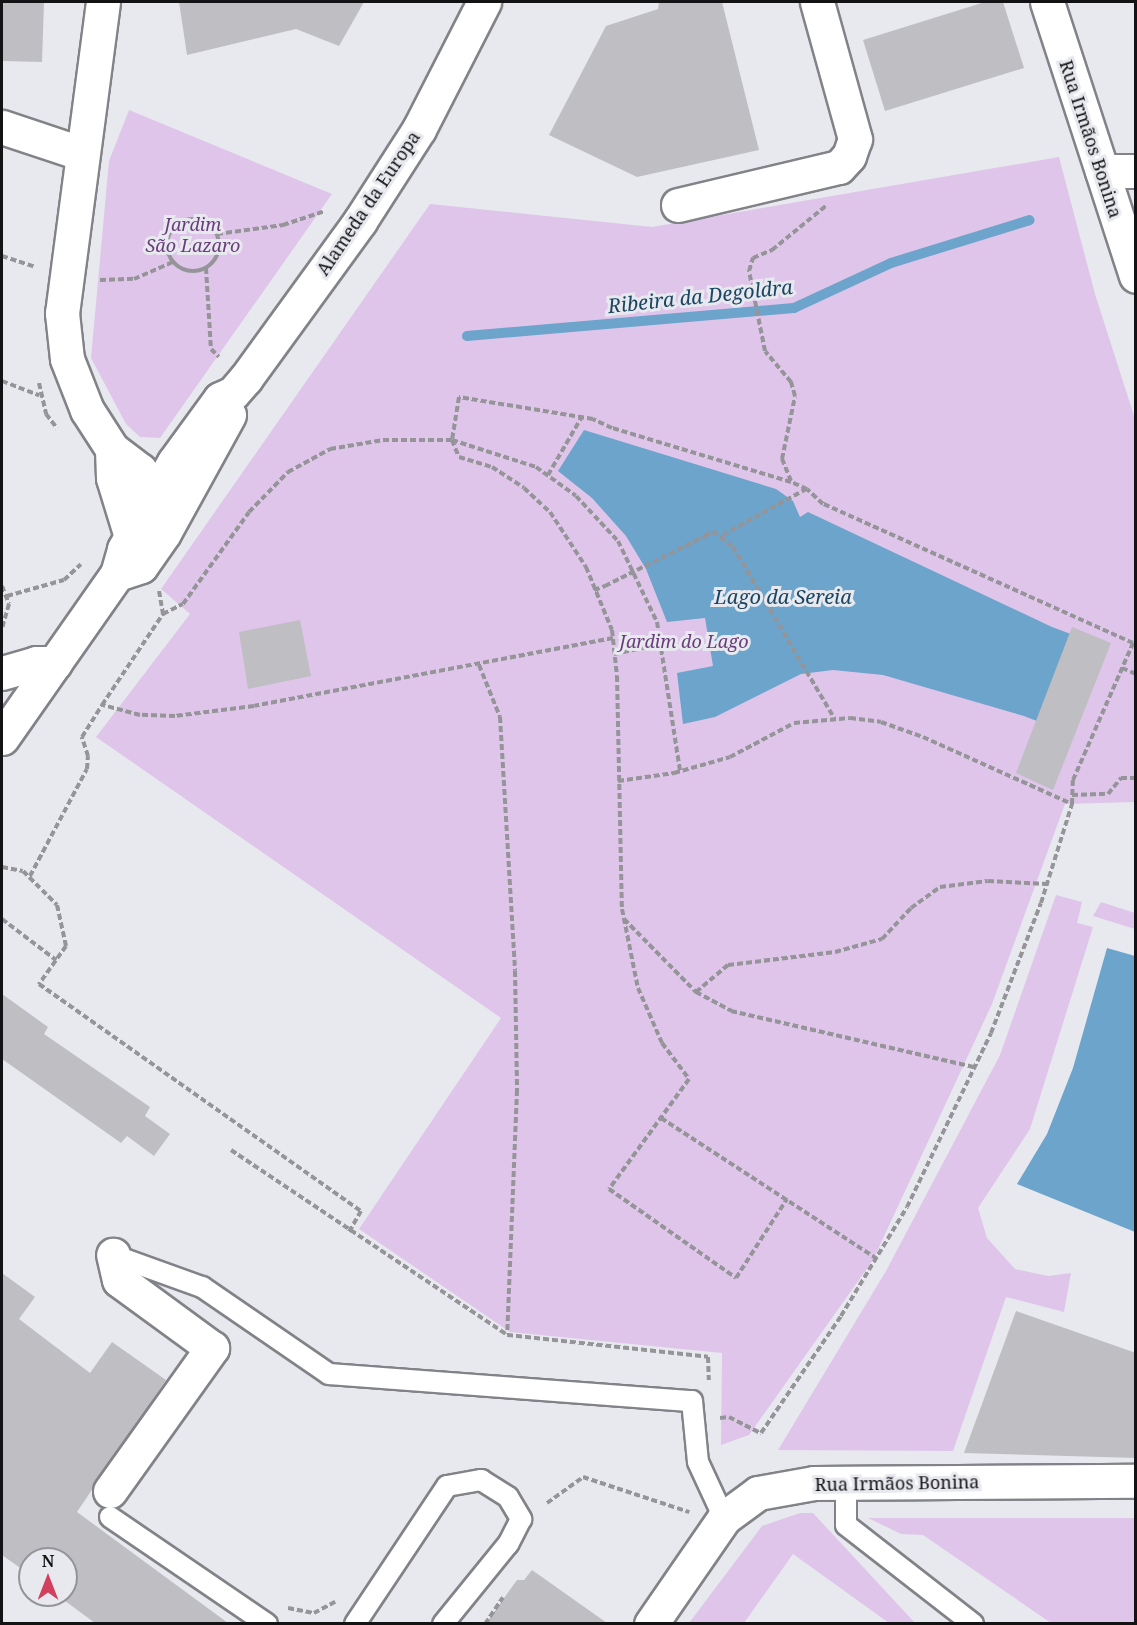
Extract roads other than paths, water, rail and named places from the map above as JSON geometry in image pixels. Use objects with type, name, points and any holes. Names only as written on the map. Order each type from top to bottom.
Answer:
[{"type":"street","points":[[103,2],[80,153],[62,313],[67,359],[87,410],[112,449],[140,470],[149,503]]},
{"type":"street","name":"Alameda da Europa","points":[[2,738],[117,574],[131,537],[174,462],[220,399],[234,393],[366,212],[419,129],[483,2]]},
{"type":"street","points":[[678,205],[839,167],[849,156],[855,138],[817,2]]},
{"type":"street","name":"Rua Irmãos Bonina","points":[[1047,2],[1102,171],[1129,227],[1136,276]]},
{"type":"street","points":[[2,127],[80,153]]},
{"type":"street","points":[[1102,171],[1136,171]]},
{"type":"street","name":"Alameda da Europa","points":[[117,574],[141,566],[164,533],[234,407],[234,393]]},
{"type":"street","points":[[112,449],[149,464],[174,462]]},
{"type":"street","points":[[112,449],[113,478],[131,537]]},
{"type":"street","points":[[2,673],[36,663],[55,663]]},
{"type":"street","points":[[110,1504],[212,1348],[119,1280],[113,1255]]},
{"type":"street","name":"Rua Irmãos Bonina","points":[[651,1623],[724,1518],[758,1493],[813,1483],[1136,1481]]},
{"type":"lane","points":[[113,1255],[202,1287],[329,1374],[692,1401],[698,1462],[724,1518]]},
{"type":"lane","points":[[355,1623],[447,1486],[481,1480],[508,1497],[521,1519],[508,1544],[443,1623]]},
{"type":"lane","points":[[846,1483],[846,1525],[973,1623]]},
{"type":"lane","points":[[110,1504],[267,1623]]},
{"type":"water","name":"Lago da Sereia","points":[[584,430],[776,489],[793,501],[800,517],[808,512],[1052,627],[1108,648],[1073,735],[1024,716],[883,675],[833,670],[801,674],[715,717],[683,724],[677,673],[713,666],[705,618],[667,622],[646,569],[626,536],[592,498],[558,471]]},
{"type":"water","points":[[1107,948],[1135,956],[1135,1232],[1017,1184],[1047,1134],[1073,1068]]},
{"type":"waterway","name":"Ribeira da Degoldra","points":[[467,336],[794,308],[891,263],[1030,220]]},
{"type":"park label","name":"Jardim São Lazaro","points":[[193,235]]},
{"type":"park label","name":"Jardim do Lago","points":[[684,641]]}]
